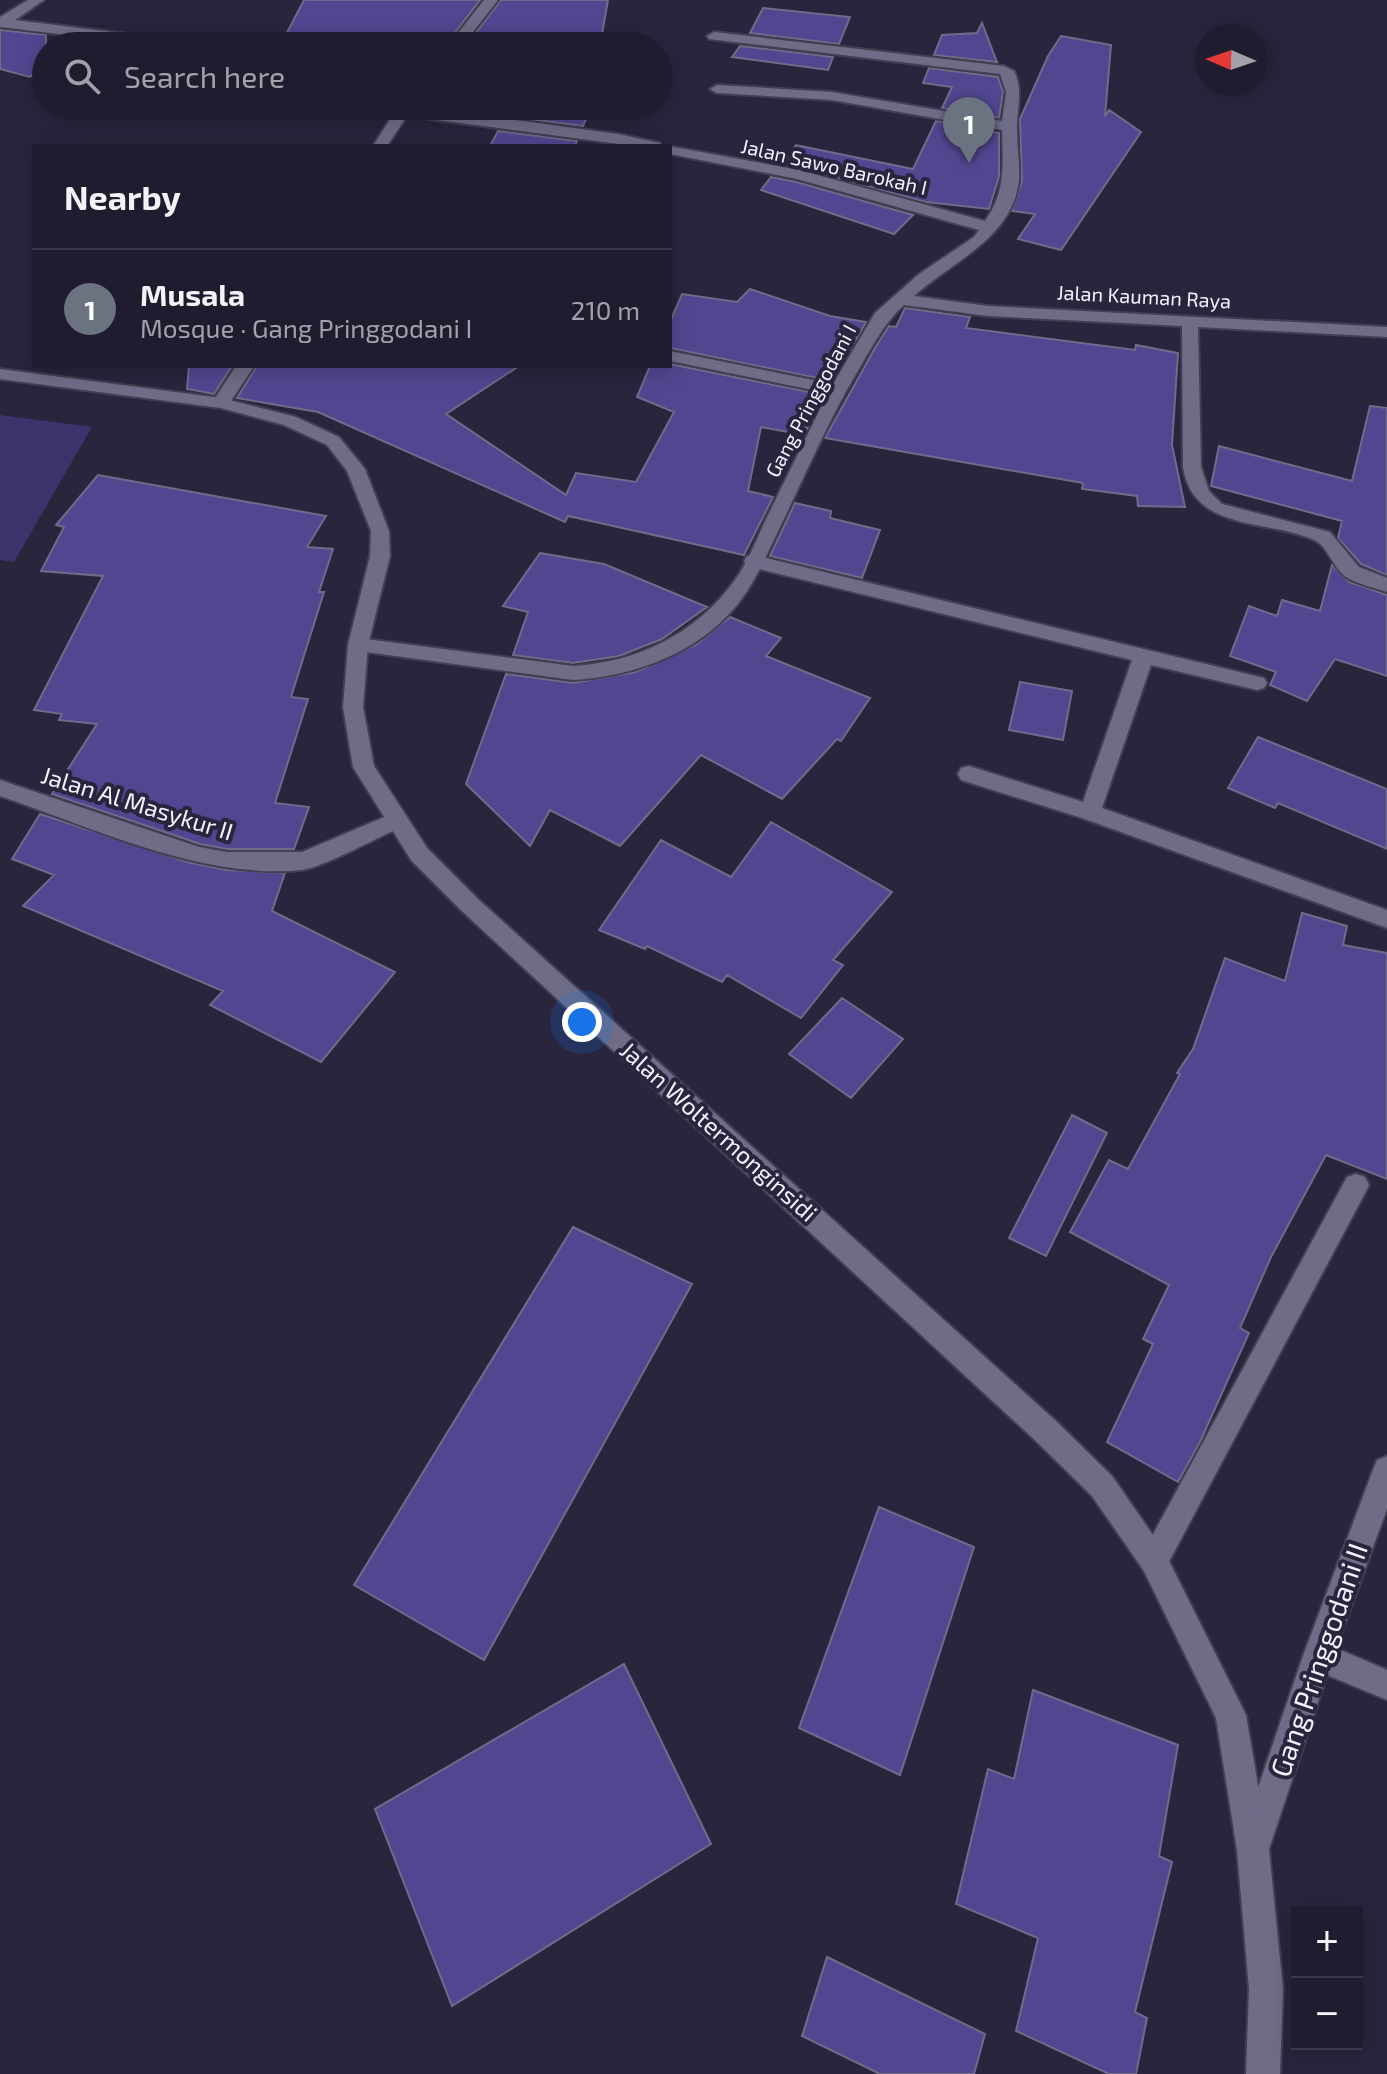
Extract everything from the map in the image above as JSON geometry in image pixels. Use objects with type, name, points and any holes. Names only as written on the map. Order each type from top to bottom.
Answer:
[{"type":"street","points":[[1,23],[37,0]]},
{"type":"street","points":[[466,32],[491,0]]},
{"type":"street","points":[[1,23],[76,32]]},
{"type":"street","name":"Gang Pringgodani I","points":[[358,645],[573,673],[608,671],[634,664],[689,636],[720,612],[745,580],[838,390],[881,317],[925,277],[980,240],[1001,210],[1011,182],[1009,127],[1013,92],[1009,74],[1004,70],[982,65],[714,36]]},
{"type":"street","points":[[717,89],[832,96],[1009,127]]},
{"type":"street","points":[[381,144],[397,120]]},
{"type":"street","points":[[485,120],[646,144]]},
{"type":"street","name":"Jalan Sawo Barokah I","points":[[672,150],[799,175],[988,227]]},
{"type":"street","name":"Jalan Kauman Raya","points":[[900,299],[988,311],[1387,332]]},
{"type":"street","points":[[1190,321],[1192,467],[1194,480],[1203,498],[1216,508],[1323,536],[1352,572],[1387,585]]},
{"type":"street","points":[[672,356],[838,390]]},
{"type":"street","points":[[221,403],[244,368]]},
{"type":"street","name":"Jalan Woltermonginsidi","points":[[0,374],[221,403],[290,421],[333,441],[356,469],[380,531],[380,556],[358,645],[353,707],[364,767],[419,854],[471,906],[1047,1432],[1102,1486],[1154,1561],[1231,1715],[1253,1850],[1266,1989],[1263,2074]]},
{"type":"street","points":[[754,561],[1257,683]]},
{"type":"street","points":[[1090,812],[1144,656]]},
{"type":"street","points":[[969,774],[1090,812],[1387,919]]},
{"type":"street","name":"Jalan Al Masykur II","points":[[0,788],[198,855],[227,861],[304,861],[396,820]]},
{"type":"street","points":[[1154,1561],[1356,1185]]},
{"type":"street","name":"Gang Pringgodani II","points":[[1253,1850],[1318,1656],[1387,1470]]},
{"type":"street","points":[[1318,1656],[1387,1685]]},
{"type":"shaded area","points":[[0,415],[92,427],[14,562],[0,560]]},
{"type":"building","points":[[304,0],[480,0],[456,32],[287,32]]},
{"type":"building","points":[[501,0],[608,0],[602,32],[477,32]]},
{"type":"building","points":[[763,8],[850,17],[839,44],[750,33]]},
{"type":"building","points":[[982,23],[997,62],[934,55],[942,35],[977,33]]},
{"type":"building","points":[[0,30],[32,33],[32,75],[0,69]]},
{"type":"building","points":[[1061,36],[1111,45],[1105,116],[1109,110],[1141,132],[1061,250],[1018,239],[1035,214],[1012,211],[1022,181],[1020,119],[1048,56]]},
{"type":"building","points":[[740,46],[833,57],[828,70],[732,57]]},
{"type":"building","points":[[929,68],[998,77],[1003,92],[999,118],[942,108],[952,87],[923,83]]},
{"type":"building","points":[[536,120],[586,120],[583,126]]},
{"type":"building","points":[[936,121],[999,133],[999,177],[989,209],[926,202],[782,164],[796,145],[913,169]]},
{"type":"building","points":[[498,131],[577,141],[576,144],[491,144]]},
{"type":"building","points":[[771,177],[913,215],[894,234],[761,190]]},
{"type":"building","points":[[750,289],[830,316],[866,322],[832,381],[672,348],[672,317],[682,294],[737,302]]},
{"type":"building","points":[[905,308],[970,317],[966,328],[1135,350],[1136,345],[1178,353],[1172,445],[1185,507],[1138,506],[1137,496],[1082,489],[1083,483],[825,438],[875,348],[889,326],[896,327]]},
{"type":"building","points":[[672,364],[824,395],[804,435],[761,427],[748,491],[773,497],[744,555],[568,516],[565,522],[318,412],[237,398],[256,368],[516,368],[446,414],[566,495],[576,473],[636,482],[674,412],[637,397],[649,368],[672,368]]},
{"type":"building","points":[[189,368],[231,368],[214,394],[187,389]]},
{"type":"building","points":[[1370,406],[1387,408],[1387,575],[1361,564],[1338,538],[1342,521],[1211,486],[1219,446],[1352,481]]},
{"type":"building","points":[[98,475],[326,516],[307,547],[333,549],[319,592],[324,592],[291,697],[308,699],[275,803],[309,807],[294,849],[227,849],[200,844],[52,794],[97,724],[59,720],[62,714],[34,710],[103,576],[41,571],[64,527],[56,525]]},
{"type":"building","points":[[795,503],[831,511],[830,518],[880,530],[862,578],[770,556]]},
{"type":"building","points":[[540,553],[604,564],[707,607],[662,639],[619,656],[573,663],[513,655],[528,612],[503,606]]},
{"type":"building","points":[[1332,565],[1349,582],[1387,595],[1387,676],[1335,659],[1307,701],[1270,685],[1276,672],[1230,656],[1249,606],[1277,616],[1282,600],[1320,611]]},
{"type":"building","points":[[730,617],[781,638],[766,656],[870,698],[841,741],[837,739],[782,799],[701,755],[620,846],[550,810],[530,846],[466,784],[506,674],[573,683],[636,672],[696,645]]},
{"type":"building","points":[[1020,682],[1072,691],[1063,740],[1009,730]]},
{"type":"building","points":[[1258,737],[1387,789],[1387,849],[1278,803],[1275,808],[1228,788]]},
{"type":"building","points":[[40,814],[187,862],[226,870],[285,873],[272,911],[395,972],[321,1062],[210,1005],[223,991],[23,906],[54,875],[12,859]]},
{"type":"building","points":[[771,822],[892,892],[833,960],[843,965],[801,1018],[727,975],[722,982],[647,946],[645,949],[599,930],[661,840],[731,877]]},
{"type":"building","points":[[1302,913],[1347,926],[1343,945],[1387,953],[1387,1179],[1326,1155],[1271,1257],[1240,1328],[1249,1333],[1200,1442],[1178,1482],[1107,1442],[1153,1344],[1143,1339],[1169,1285],[1070,1232],[1109,1160],[1128,1169],[1180,1074],[1177,1073],[1193,1049],[1225,958],[1285,981]]},
{"type":"building","points":[[842,998],[903,1039],[851,1098],[789,1054]]},
{"type":"building","points":[[1072,1115],[1107,1133],[1046,1256],[1009,1238]]},
{"type":"building","points":[[573,1227],[692,1284],[484,1660],[354,1585]]},
{"type":"building","points":[[879,1507],[974,1547],[900,1775],[799,1728]]},
{"type":"building","points":[[624,1664],[711,1844],[452,2006],[375,1809]]},
{"type":"building","points":[[1033,1690],[1178,1745],[1159,1856],[1172,1862],[1135,2012],[1147,2018],[1136,2074],[1109,2074],[1016,2031],[1038,1938],[956,1904],[988,1769],[1014,1779]]},
{"type":"building","points":[[827,1957],[985,2034],[974,2074],[880,2074],[802,2036]]},
{"type":"place","name":"Musala","points":[[969,163]]}]
